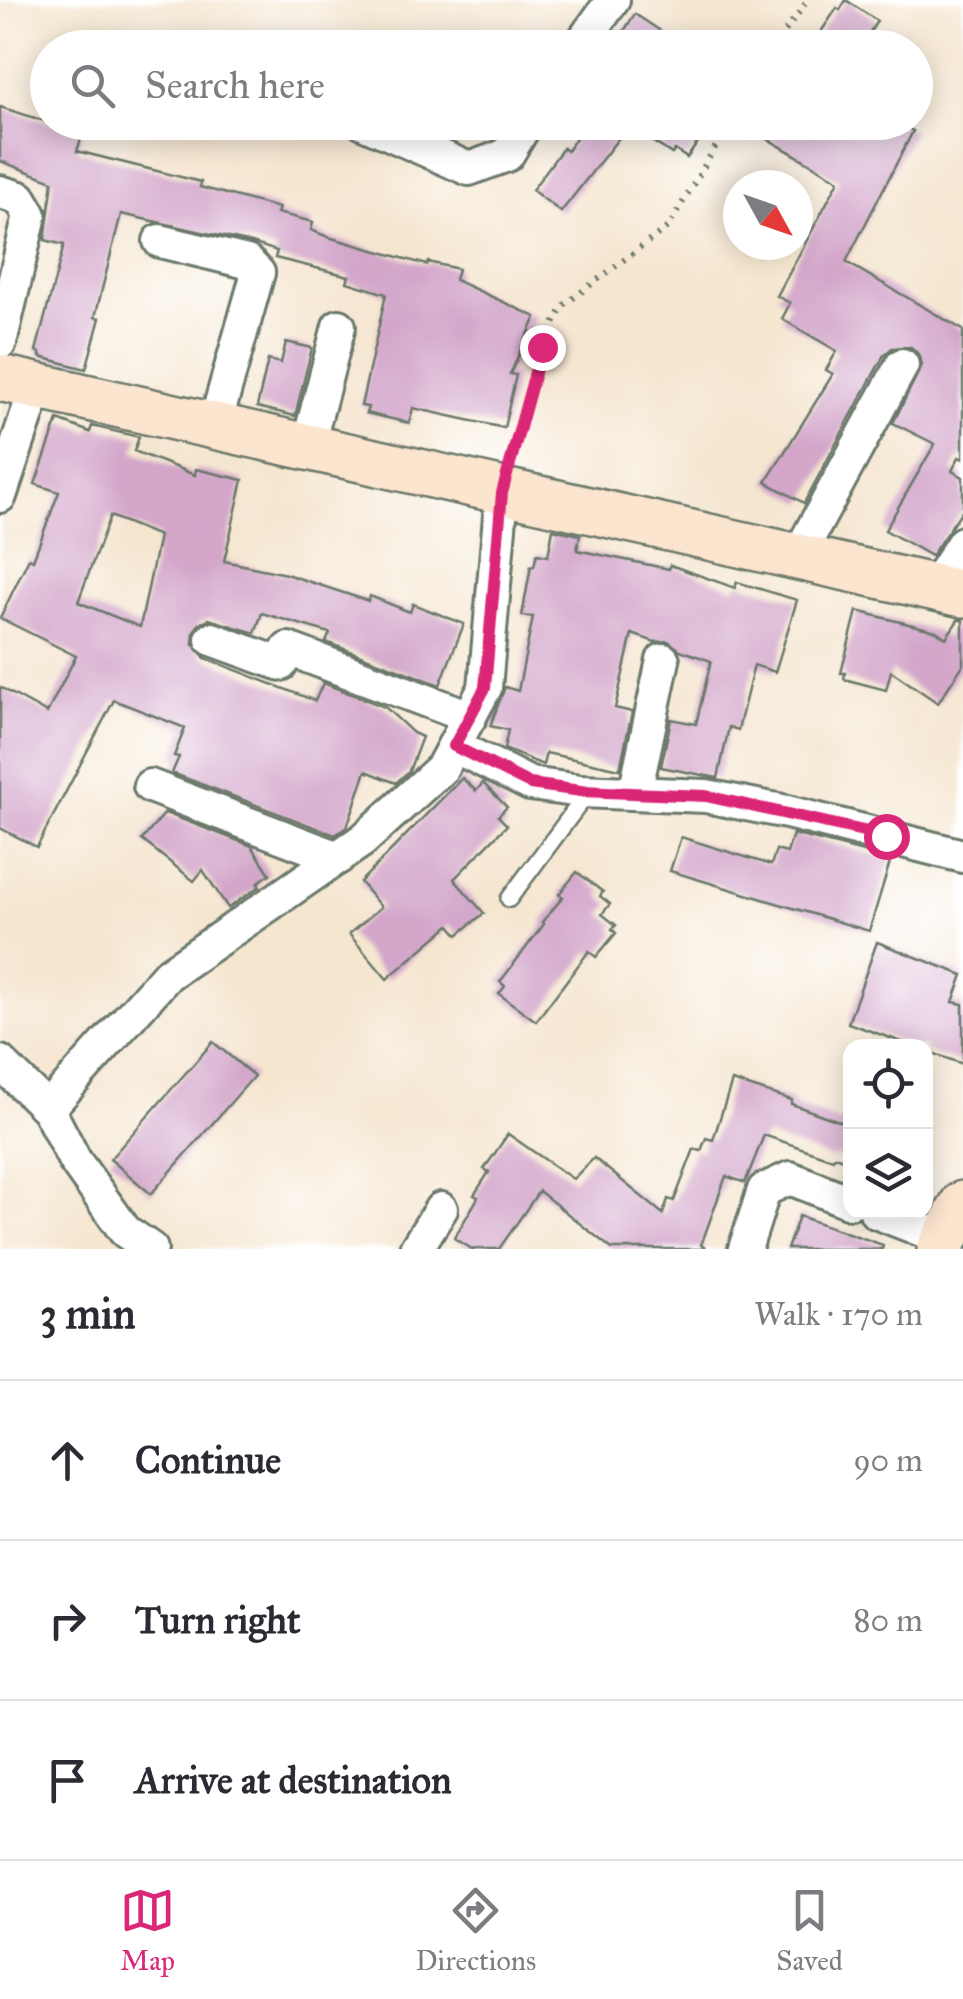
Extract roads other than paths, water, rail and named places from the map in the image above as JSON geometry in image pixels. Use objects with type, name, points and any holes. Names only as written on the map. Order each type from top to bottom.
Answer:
[{"type":"street","points":[[591,30],[613,0]]},
{"type":"street","points":[[404,140],[468,169],[507,155],[516,140]]},
{"type":"street","points":[[0,192],[20,198],[30,215],[0,343]]},
{"type":"street","points":[[160,242],[247,262],[258,273],[214,428]]},
{"type":"street","points":[[308,449],[339,326]]},
{"type":"street","points":[[797,558],[902,366]]},
{"type":"street","points":[[0,496],[18,383],[949,591],[963,543]]},
{"type":"street","points":[[48,1109],[168,974],[362,840],[442,768],[485,688],[502,493]]},
{"type":"street","points":[[212,639],[281,664],[288,649],[462,732],[530,784],[706,796],[788,812],[963,856]]},
{"type":"street","points":[[634,793],[663,660]]},
{"type":"street","points":[[150,786],[338,858]]},
{"type":"street","points":[[0,1062],[48,1109],[75,1160],[125,1230],[151,1249]]},
{"type":"street","points":[[745,1249],[764,1190],[790,1178],[843,1199]]},
{"type":"street","points":[[416,1249],[441,1209]]},
{"type":"street","points":[[903,1219],[950,1231]]},
{"type":"lane","points":[[510,899],[589,791]]}]
